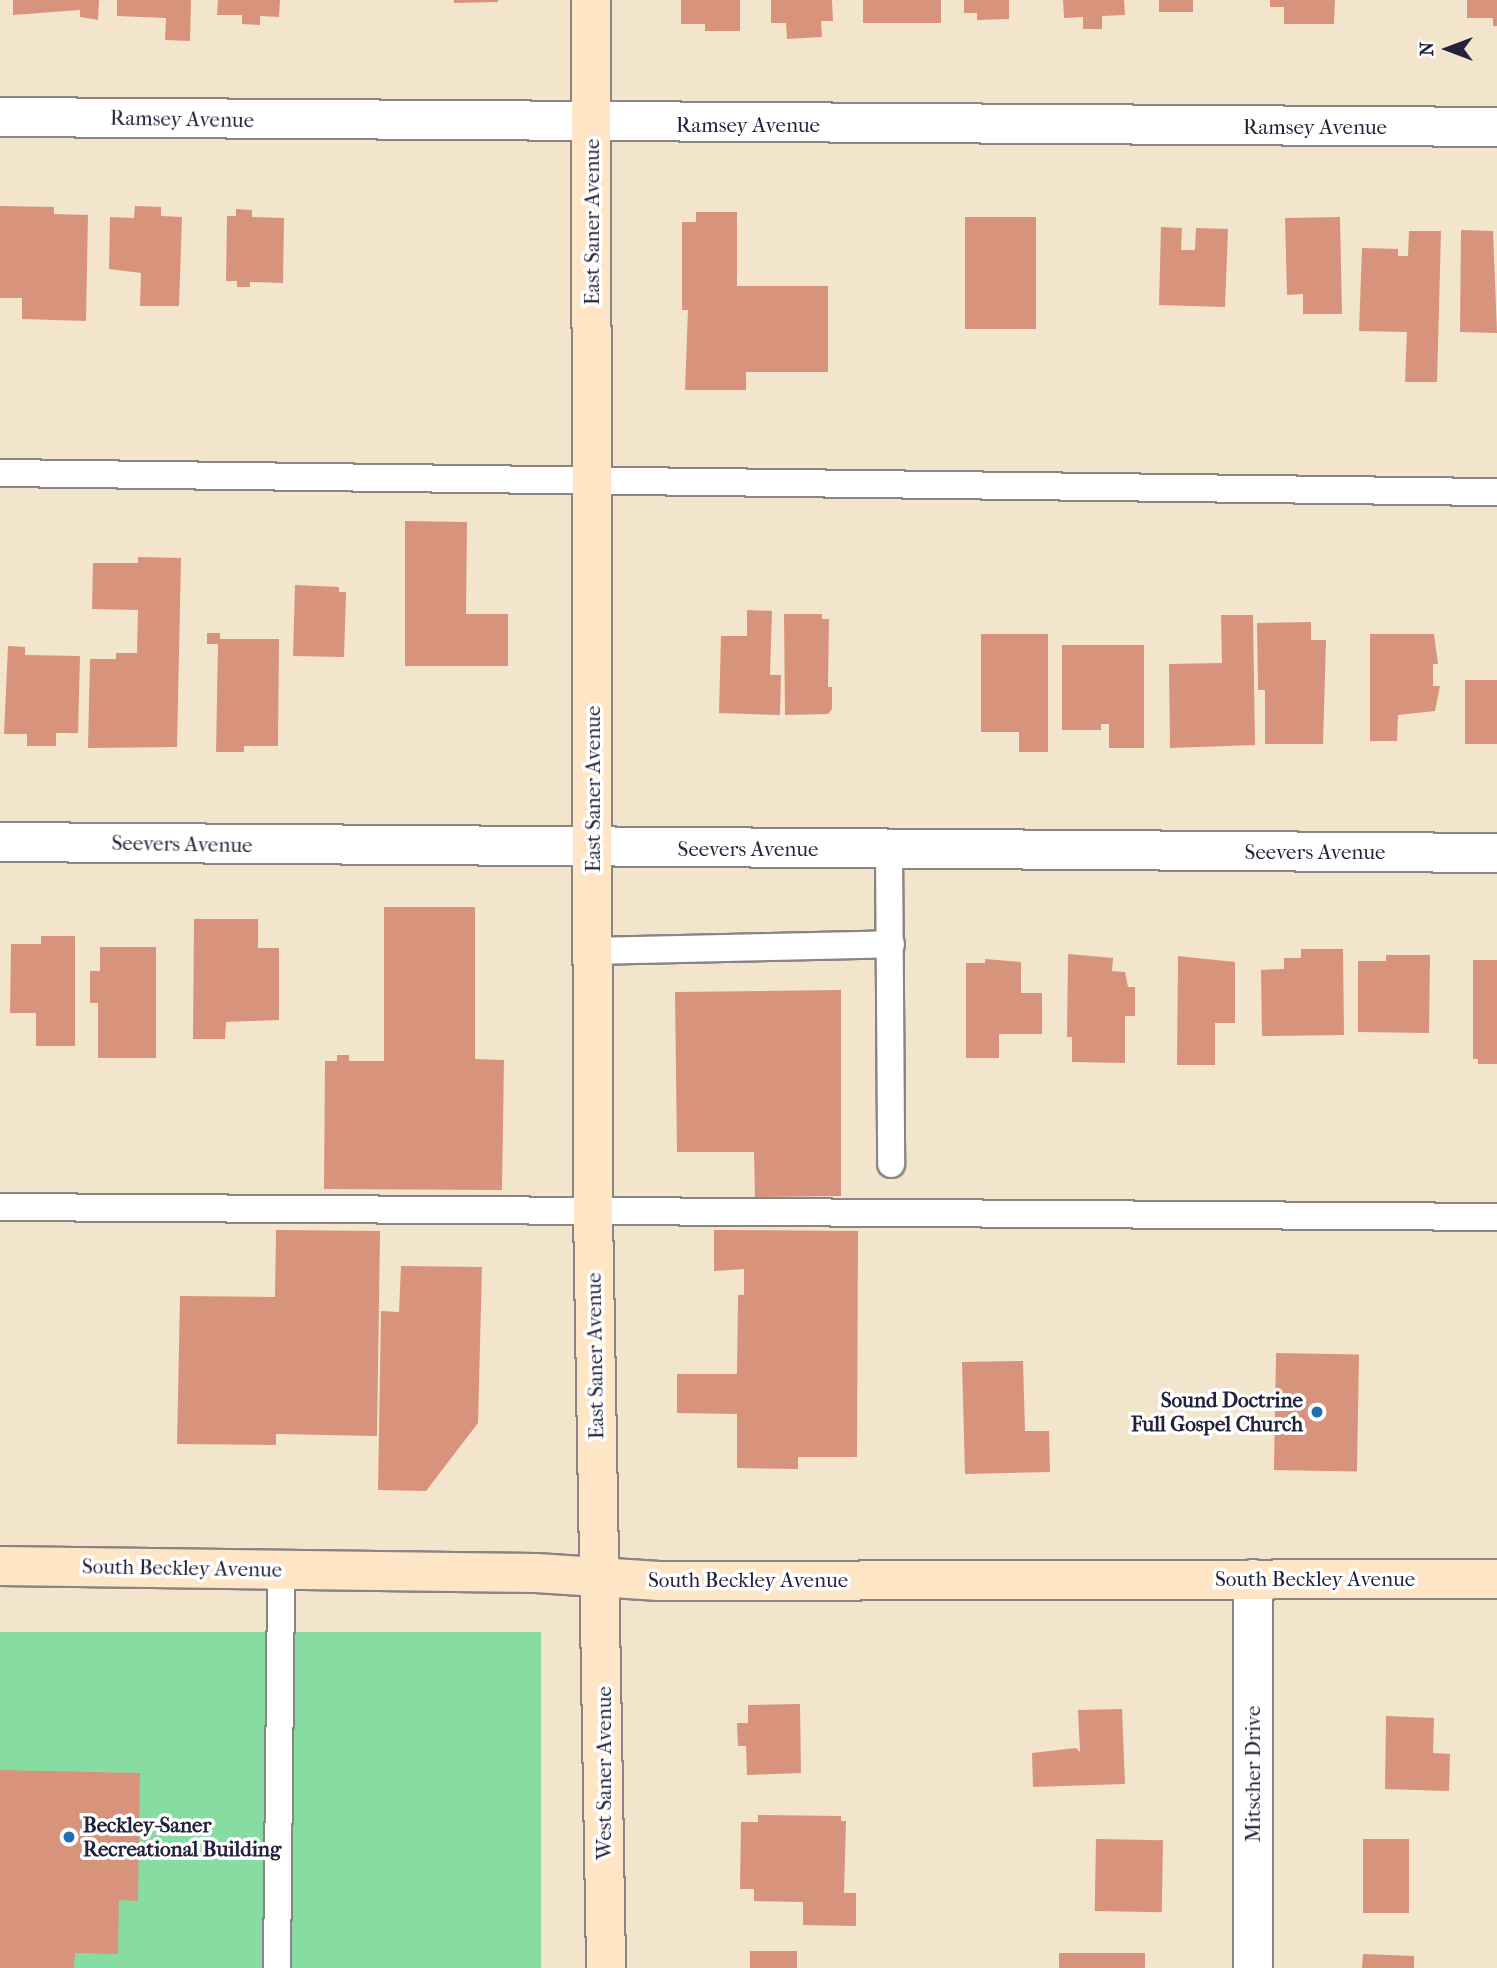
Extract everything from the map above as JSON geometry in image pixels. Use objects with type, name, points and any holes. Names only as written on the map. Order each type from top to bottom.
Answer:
[{"type":"street","name":"East Saner Avenue","points":[[591,0],[593,1212],[601,1578]]},
{"type":"street","name":"Ramsey Avenue","points":[[0,117],[591,124],[1497,127]]},
{"type":"street","name":"Seevers Avenue","points":[[0,842],[1497,853]]},
{"type":"street","name":"South Beckley Avenue","points":[[0,1566],[281,1569],[659,1581],[1497,1579]]},
{"type":"street","name":"West Saner Avenue","points":[[601,1578],[606,1968]]},
{"type":"street","name":"Mitscher Drive","points":[[1253,1579],[1253,1968]]},
{"type":"lane","points":[[0,473],[1497,492]]},
{"type":"lane","points":[[889,850],[891,1164]]},
{"type":"lane","points":[[593,951],[891,944]]},
{"type":"lane","points":[[0,1207],[1497,1217]]},
{"type":"lane","points":[[277,1968],[281,1569]]},
{"type":"green space","points":[[0,1632],[541,1632],[541,1968],[0,1968]]},
{"type":"building","points":[[13,0],[99,0],[98,20],[80,17],[80,10],[13,15]]},
{"type":"building","points":[[117,0],[191,0],[190,41],[165,40],[166,18],[117,16]]},
{"type":"building","points":[[218,0],[280,0],[279,17],[260,16],[260,25],[242,24],[242,15],[217,15]]},
{"type":"building","points":[[454,0],[498,0],[498,2],[454,3]]},
{"type":"building","points":[[681,0],[740,0],[740,31],[705,31],[705,24],[681,24]]},
{"type":"building","points":[[771,0],[832,0],[833,21],[821,21],[822,37],[787,39],[786,23],[771,23]]},
{"type":"building","points":[[863,0],[941,0],[941,23],[863,23]]},
{"type":"building","points":[[964,0],[1009,0],[1009,19],[977,20],[977,13],[964,13]]},
{"type":"building","points":[[1063,0],[1124,0],[1125,15],[1102,16],[1102,29],[1083,29],[1083,17],[1064,18]]},
{"type":"building","points":[[1159,0],[1193,0],[1193,12],[1159,12]]},
{"type":"building","points":[[1270,0],[1335,0],[1334,24],[1284,24],[1284,7],[1270,7]]},
{"type":"building","points":[[1467,0],[1497,0],[1497,26],[1493,26],[1493,18],[1467,18]]},
{"type":"building","points":[[0,206],[54,207],[54,214],[88,215],[86,321],[22,319],[22,298],[0,298]]},
{"type":"building","points":[[135,206],[161,207],[161,216],[182,217],[179,306],[140,306],[141,273],[109,269],[110,217],[134,218]]},
{"type":"building","points":[[236,209],[252,210],[252,217],[284,218],[283,283],[250,282],[250,287],[237,287],[237,281],[226,281],[227,216],[236,216]]},
{"type":"building","points":[[696,212],[737,212],[737,286],[828,286],[828,372],[746,372],[746,390],[685,390],[688,310],[682,310],[682,222],[696,222]]},
{"type":"building","points":[[965,217],[1036,217],[1036,329],[965,329]]},
{"type":"building","points":[[1340,217],[1342,314],[1303,314],[1303,294],[1287,295],[1285,218]]},
{"type":"building","points":[[1161,227],[1182,228],[1181,250],[1195,250],[1196,228],[1228,229],[1225,307],[1159,305]]},
{"type":"building","points":[[1461,230],[1493,231],[1497,333],[1460,332]]},
{"type":"building","points":[[1409,231],[1441,231],[1437,382],[1405,382],[1407,332],[1359,331],[1362,248],[1398,249],[1398,256],[1408,256]]},
{"type":"building","points":[[405,521],[467,522],[466,614],[508,614],[508,666],[405,666]]},
{"type":"building","points":[[138,557],[181,558],[177,747],[88,748],[90,659],[116,659],[116,653],[137,653],[138,610],[92,609],[93,563],[138,563]]},
{"type":"building","points":[[295,585],[339,587],[339,592],[346,592],[344,657],[293,656]]},
{"type":"building","points":[[747,610],[772,611],[770,675],[781,675],[780,715],[719,713],[721,636],[747,636]]},
{"type":"building","points":[[784,614],[822,614],[822,619],[829,619],[828,687],[832,687],[832,709],[828,714],[785,715]]},
{"type":"building","points":[[1221,615],[1253,615],[1255,745],[1170,748],[1169,664],[1222,663]]},
{"type":"building","points":[[1311,622],[1311,640],[1326,640],[1323,744],[1265,744],[1265,690],[1258,690],[1257,623]]},
{"type":"building","points":[[207,633],[220,633],[220,639],[279,639],[278,746],[244,746],[244,752],[216,752],[218,644],[207,644]]},
{"type":"building","points":[[981,634],[1048,634],[1048,752],[1019,752],[1019,732],[981,732]]},
{"type":"building","points":[[1370,634],[1434,634],[1438,664],[1433,664],[1433,686],[1440,686],[1435,711],[1398,715],[1397,741],[1370,741]]},
{"type":"building","points":[[1062,645],[1144,645],[1144,748],[1109,748],[1109,724],[1101,724],[1101,730],[1062,730]]},
{"type":"building","points":[[8,646],[25,647],[25,655],[80,656],[78,733],[56,733],[56,746],[27,746],[27,734],[4,734]]},
{"type":"building","points":[[1465,680],[1497,680],[1497,744],[1465,744]]},
{"type":"building","points":[[384,907],[475,907],[475,1059],[504,1060],[502,1190],[324,1189],[325,1061],[337,1061],[337,1055],[349,1055],[349,1061],[384,1061]]},
{"type":"building","points":[[194,919],[258,919],[258,948],[279,948],[279,1020],[226,1022],[225,1039],[193,1039]]},
{"type":"building","points":[[41,936],[75,936],[75,1046],[36,1046],[36,1013],[10,1013],[11,944],[41,944]]},
{"type":"building","points":[[100,947],[156,947],[156,1058],[98,1058],[98,1003],[90,1003],[90,971],[100,971]]},
{"type":"building","points":[[1301,949],[1343,949],[1344,1035],[1262,1036],[1261,970],[1284,969],[1284,958],[1301,958]]},
{"type":"building","points":[[1068,954],[1113,958],[1112,971],[1125,972],[1128,987],[1135,987],[1135,1016],[1125,1016],[1125,1063],[1072,1062],[1072,1037],[1067,1037]]},
{"type":"building","points":[[1386,955],[1430,955],[1429,1033],[1358,1032],[1358,961],[1386,961]]},
{"type":"building","points":[[1178,956],[1235,962],[1235,1023],[1215,1023],[1215,1065],[1177,1065]]},
{"type":"building","points":[[985,959],[1021,962],[1021,993],[1042,993],[1042,1034],[999,1034],[999,1058],[966,1058],[966,963],[985,963]]},
{"type":"building","points":[[1473,960],[1497,960],[1497,1064],[1478,1064],[1478,1059],[1473,1059]]},
{"type":"building","points":[[841,990],[841,1196],[755,1197],[754,1152],[677,1152],[675,992]]},
{"type":"building","points":[[276,1230],[380,1231],[377,1436],[276,1434],[276,1445],[177,1444],[180,1296],[275,1297]]},
{"type":"building","points":[[714,1230],[858,1231],[857,1457],[798,1457],[798,1469],[737,1468],[737,1414],[677,1413],[677,1374],[737,1374],[738,1295],[744,1295],[744,1269],[714,1271]]},
{"type":"building","points":[[401,1266],[482,1267],[478,1423],[426,1491],[378,1490],[381,1311],[399,1312]]},
{"type":"building","name":"Sound Doctrine Full Gospel Church","points":[[1276,1353],[1359,1354],[1357,1471],[1274,1470]]},
{"type":"building","points":[[1023,1361],[1025,1431],[1049,1431],[1050,1472],[965,1474],[962,1362]]},
{"type":"building","points":[[800,1704],[801,1773],[747,1775],[746,1746],[738,1746],[737,1723],[748,1723],[748,1705]]},
{"type":"building","points":[[1122,1709],[1125,1784],[1033,1787],[1032,1753],[1076,1748],[1080,1752],[1078,1710]]},
{"type":"building","points":[[1386,1716],[1434,1718],[1433,1753],[1450,1754],[1449,1791],[1385,1789]]},
{"type":"building","name":"Beckley-Saner Recreational Building","points":[[0,1770],[140,1773],[138,1901],[119,1900],[118,1954],[75,1953],[74,1968],[0,1968]]},
{"type":"building","points":[[758,1815],[841,1816],[841,1821],[846,1821],[844,1893],[856,1893],[856,1926],[803,1925],[803,1902],[754,1901],[754,1889],[740,1889],[741,1822],[758,1822]]},
{"type":"building","points":[[1096,1839],[1163,1840],[1162,1912],[1095,1911]]},
{"type":"building","points":[[1363,1839],[1409,1839],[1409,1913],[1363,1913]]},
{"type":"building","points":[[750,1951],[797,1951],[797,1968],[750,1968]]},
{"type":"building","points":[[1059,1953],[1145,1953],[1145,1968],[1059,1968]]},
{"type":"building","points":[[1363,1954],[1414,1956],[1414,1968],[1362,1968]]},
{"type":"place","name":"Sound Doctrine Full Gospel Church","points":[[1317,1412]]},
{"type":"place","name":"Beckley-Saner Recreational Building","points":[[69,1837]]}]
